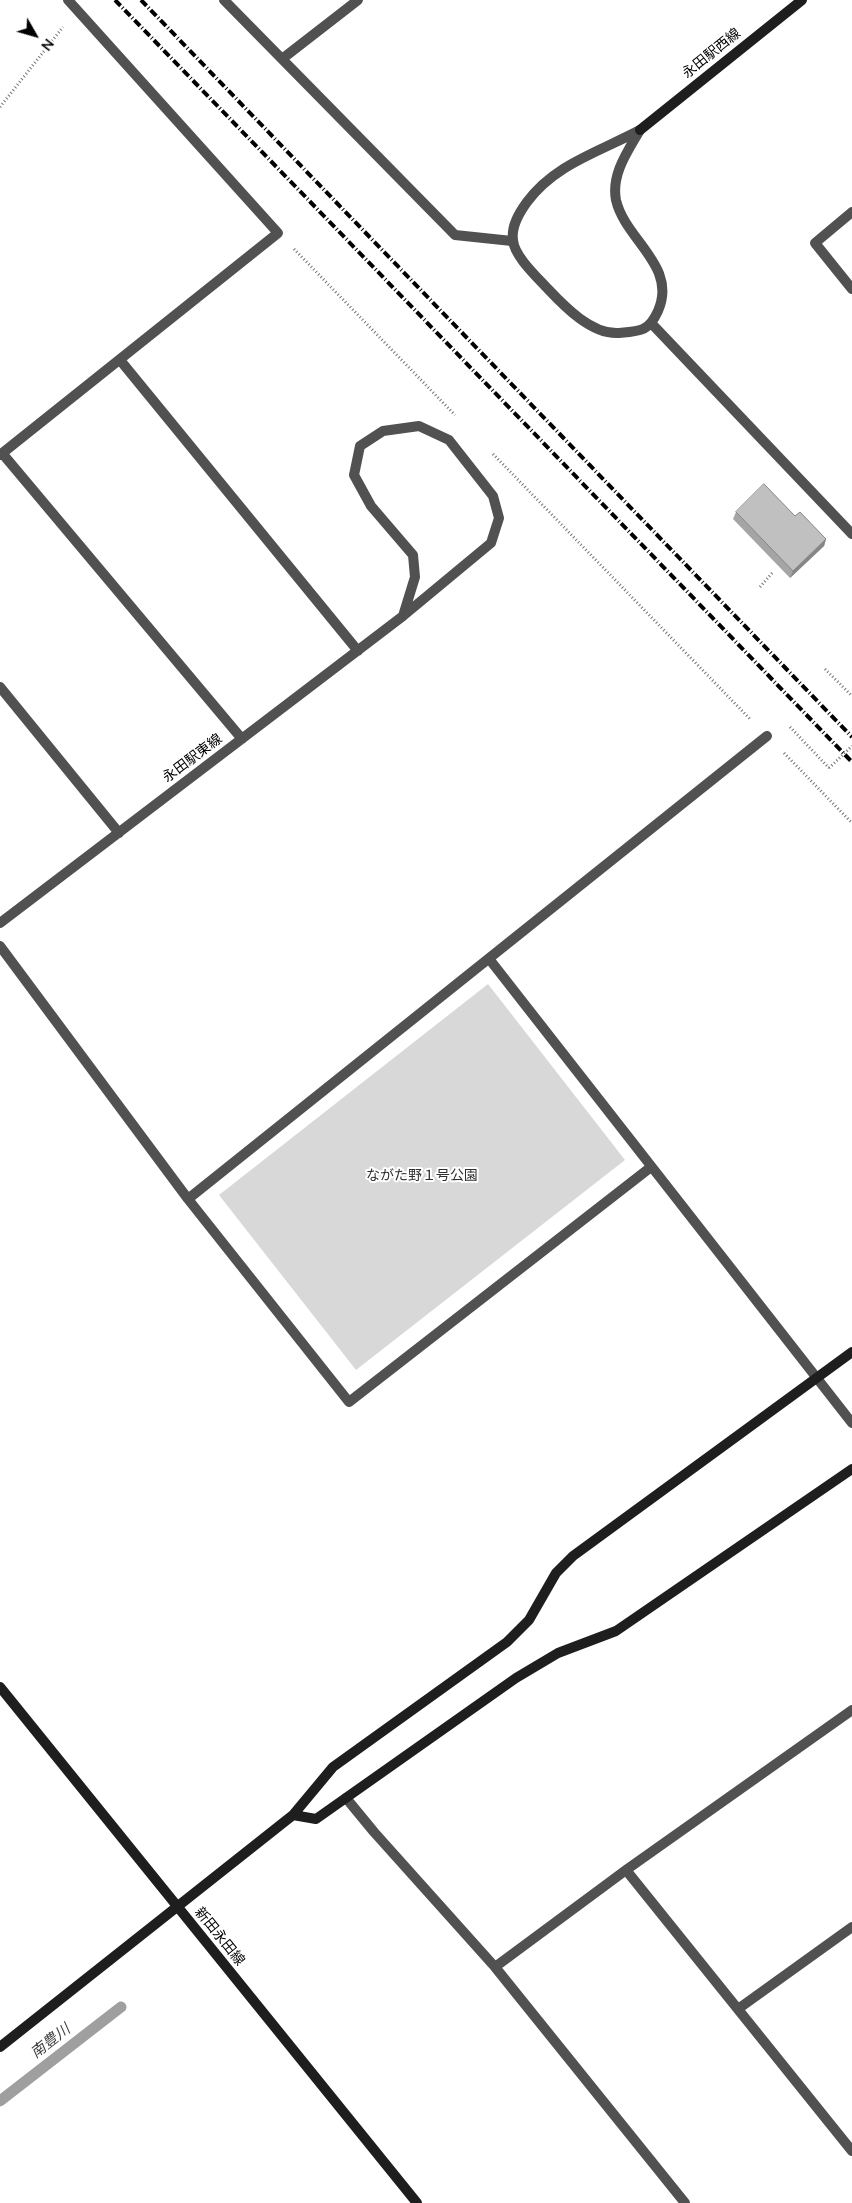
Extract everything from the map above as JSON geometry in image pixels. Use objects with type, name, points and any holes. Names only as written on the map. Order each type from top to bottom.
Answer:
[{"type":"street","points":[[68,0],[278,233],[1,454],[242,739]]},
{"type":"street","points":[[224,0],[455,235],[512,241]]},
{"type":"street","points":[[282,59],[358,0]]},
{"type":"street","name":"永田駅西線","points":[[640,130],[802,0]]},
{"type":"street","points":[[640,130],[618,170],[616,199],[623,220],[657,268],[664,285],[663,301],[652,324],[638,331],[613,333],[588,325],[555,297],[524,263],[512,241],[517,215],[535,191],[559,170],[640,130]]},
{"type":"street","points":[[852,212],[815,243],[852,289]]},
{"type":"street","points":[[652,324],[852,534]]},
{"type":"street","points":[[120,360],[358,651]]},
{"type":"street","name":"永田駅東線","points":[[0,923],[358,651],[403,616],[491,544],[499,518],[492,496],[449,440],[419,426],[383,431],[360,446],[354,476],[372,506],[413,555],[415,577],[403,616]]},
{"type":"street","points":[[0,687],[119,833]]},
{"type":"street","points":[[188,1199],[490,960],[767,736]]},
{"type":"street","points":[[0,946],[188,1199],[349,1402],[651,1167]]},
{"type":"street","points":[[490,960],[852,1423]]},
{"type":"street","points":[[0,2047],[176,1906],[294,1815],[333,1767],[507,1642],[530,1620],[556,1573],[572,1556],[852,1352]]},
{"type":"street","points":[[294,1815],[316,1820],[516,1678],[558,1653],[616,1631],[852,1469]]},
{"type":"street","name":"新田永田線","points":[[0,1687],[417,2203]]},
{"type":"street","points":[[495,1967],[626,1870],[852,1710]]},
{"type":"street","points":[[346,1798],[495,1967],[685,2203]]},
{"type":"street","points":[[626,1870],[852,2151]]},
{"type":"street","points":[[738,2009],[852,1927]]},
{"type":"path","points":[[0,107],[76,9]]},
{"type":"path","points":[[278,233],[457,417]]},
{"type":"path","points":[[492,452],[852,823]]},
{"type":"path","points":[[760,587],[773,572]]},
{"type":"path","points":[[825,669],[852,696]]},
{"type":"path","points":[[767,736],[784,720],[829,768],[852,746]]},
{"type":"green space","name":"ながた野１号公園","points":[[488,984],[625,1160],[356,1370],[219,1195]]},
{"type":"building","points":[[764,484],[795,516],[800,512],[826,539],[793,571],[736,512]]},
{"type":"waterway","name":"南豊川","points":[[0,2101],[121,2007]]},
{"type":"railway","points":[[115,0],[852,762]]},
{"type":"railway","points":[[141,0],[852,737]]}]
